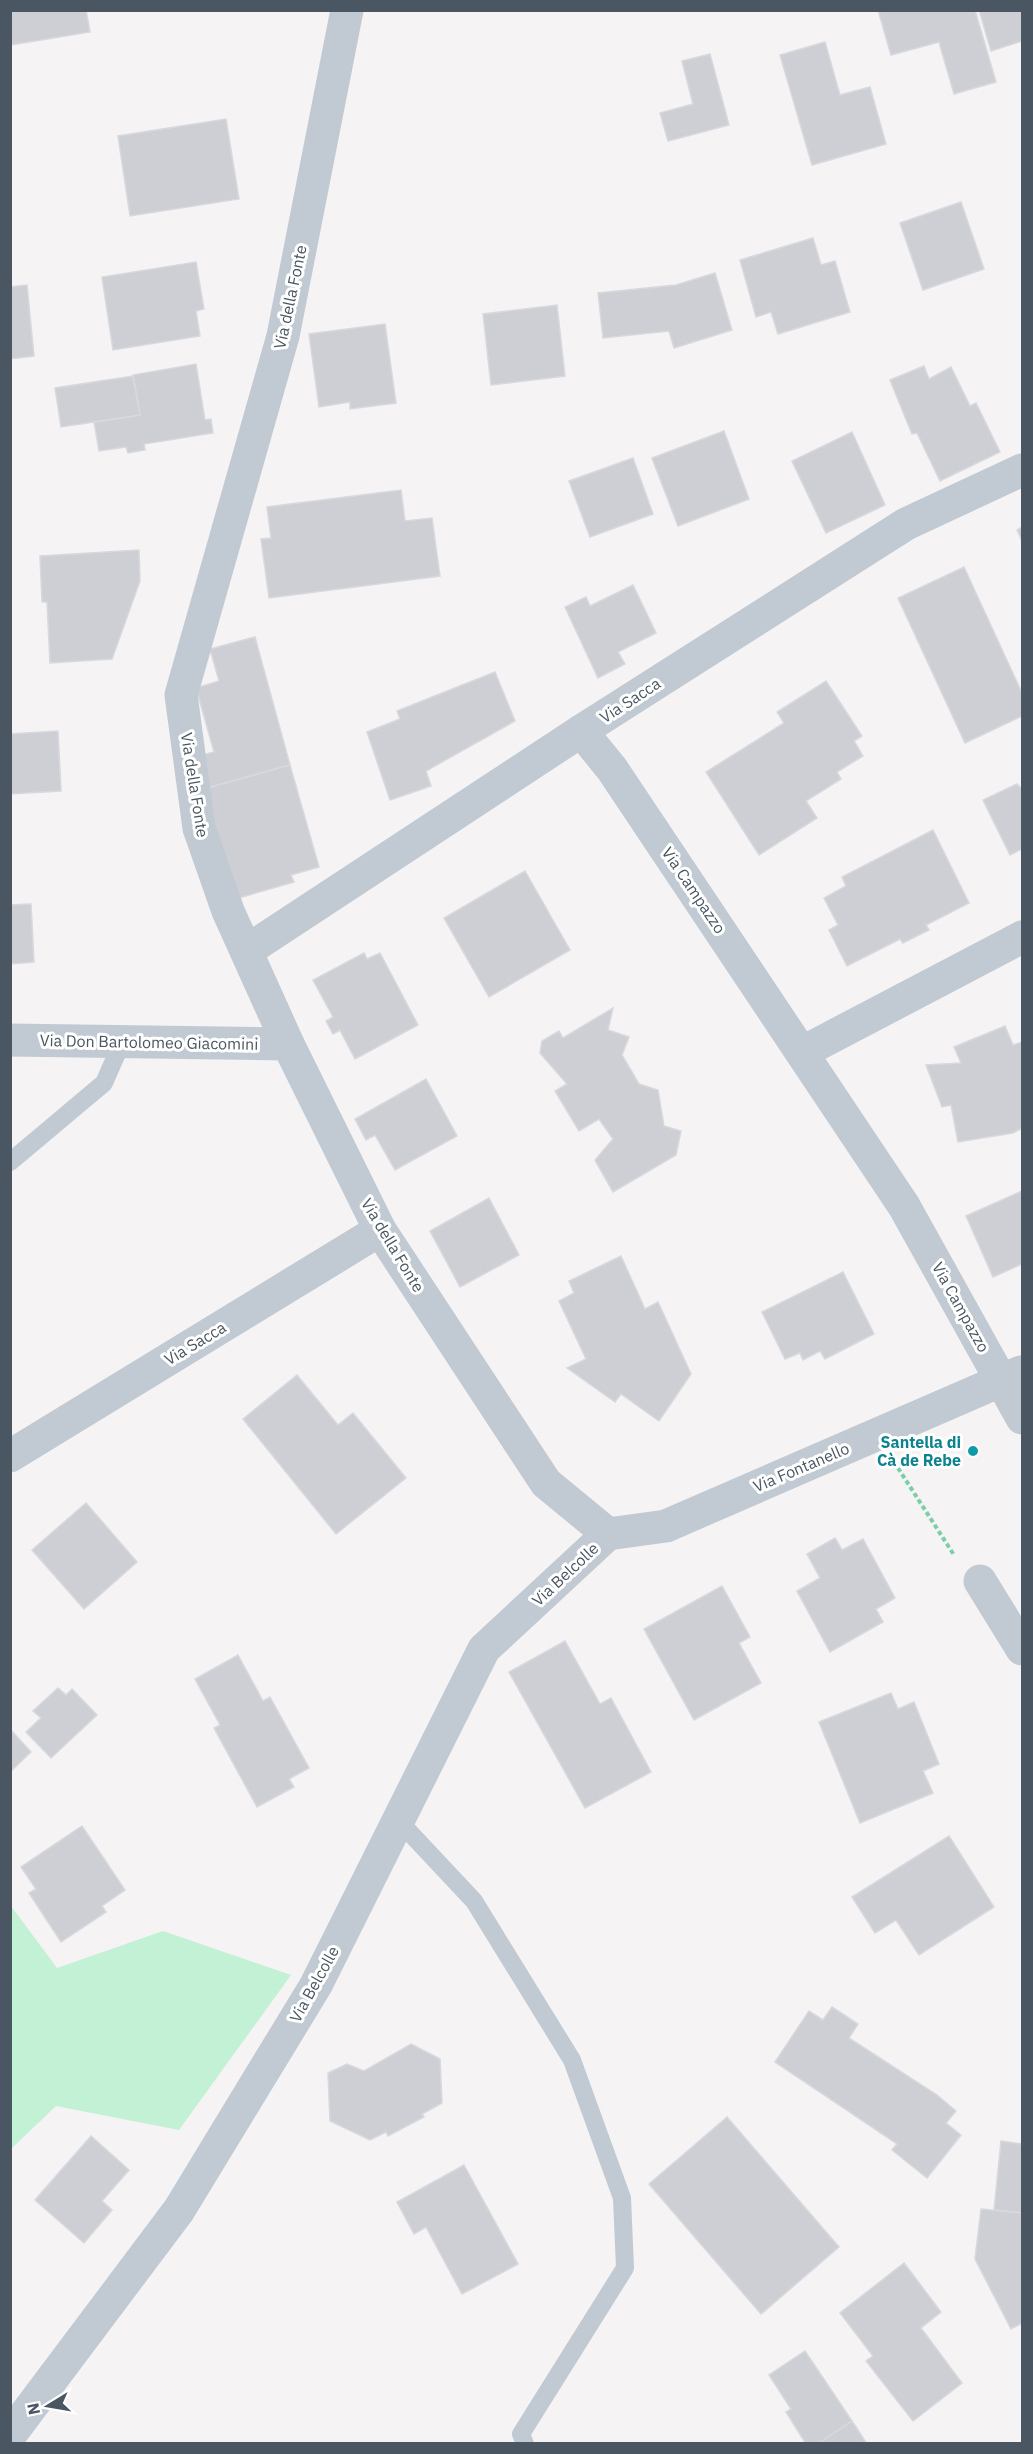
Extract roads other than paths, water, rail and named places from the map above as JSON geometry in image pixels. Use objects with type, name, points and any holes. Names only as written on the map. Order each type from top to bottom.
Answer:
[{"type":"street","name":"Via della Fonte","points":[[347,10],[283,336],[181,695],[199,828],[228,911],[248,950],[288,1044],[380,1230],[546,1483],[608,1534]]},
{"type":"street","name":"Via Sacca","points":[[248,950],[581,731],[906,524],[1023,470]]},
{"type":"street","name":"Via Campazzo","points":[[581,731],[612,769],[904,1206],[1013,1376],[1023,1418]]},
{"type":"street","points":[[803,1052],[1023,937]]},
{"type":"street","name":"Via Don Bartolomeo Giacomini","points":[[10,1040],[288,1044]]},
{"type":"street","name":"Via Sacca","points":[[10,1456],[380,1230]]},
{"type":"street","name":"Via Fontanello","points":[[608,1534],[666,1526],[1013,1376]]},
{"type":"street","name":"Via Belcolle","points":[[10,2435],[179,2210],[316,1985],[484,1649],[608,1534]]},
{"type":"street","points":[[980,1581],[1023,1649]]},
{"type":"lane","points":[[10,1162],[104,1083],[122,1042]]},
{"type":"lane","points":[[398,1820],[474,1901],[572,2060],[622,2198],[625,2268],[521,2434],[525,2444]]},
{"type":"place","name":"Santella di Cà de Rebe","points":[[973,1451]]}]
